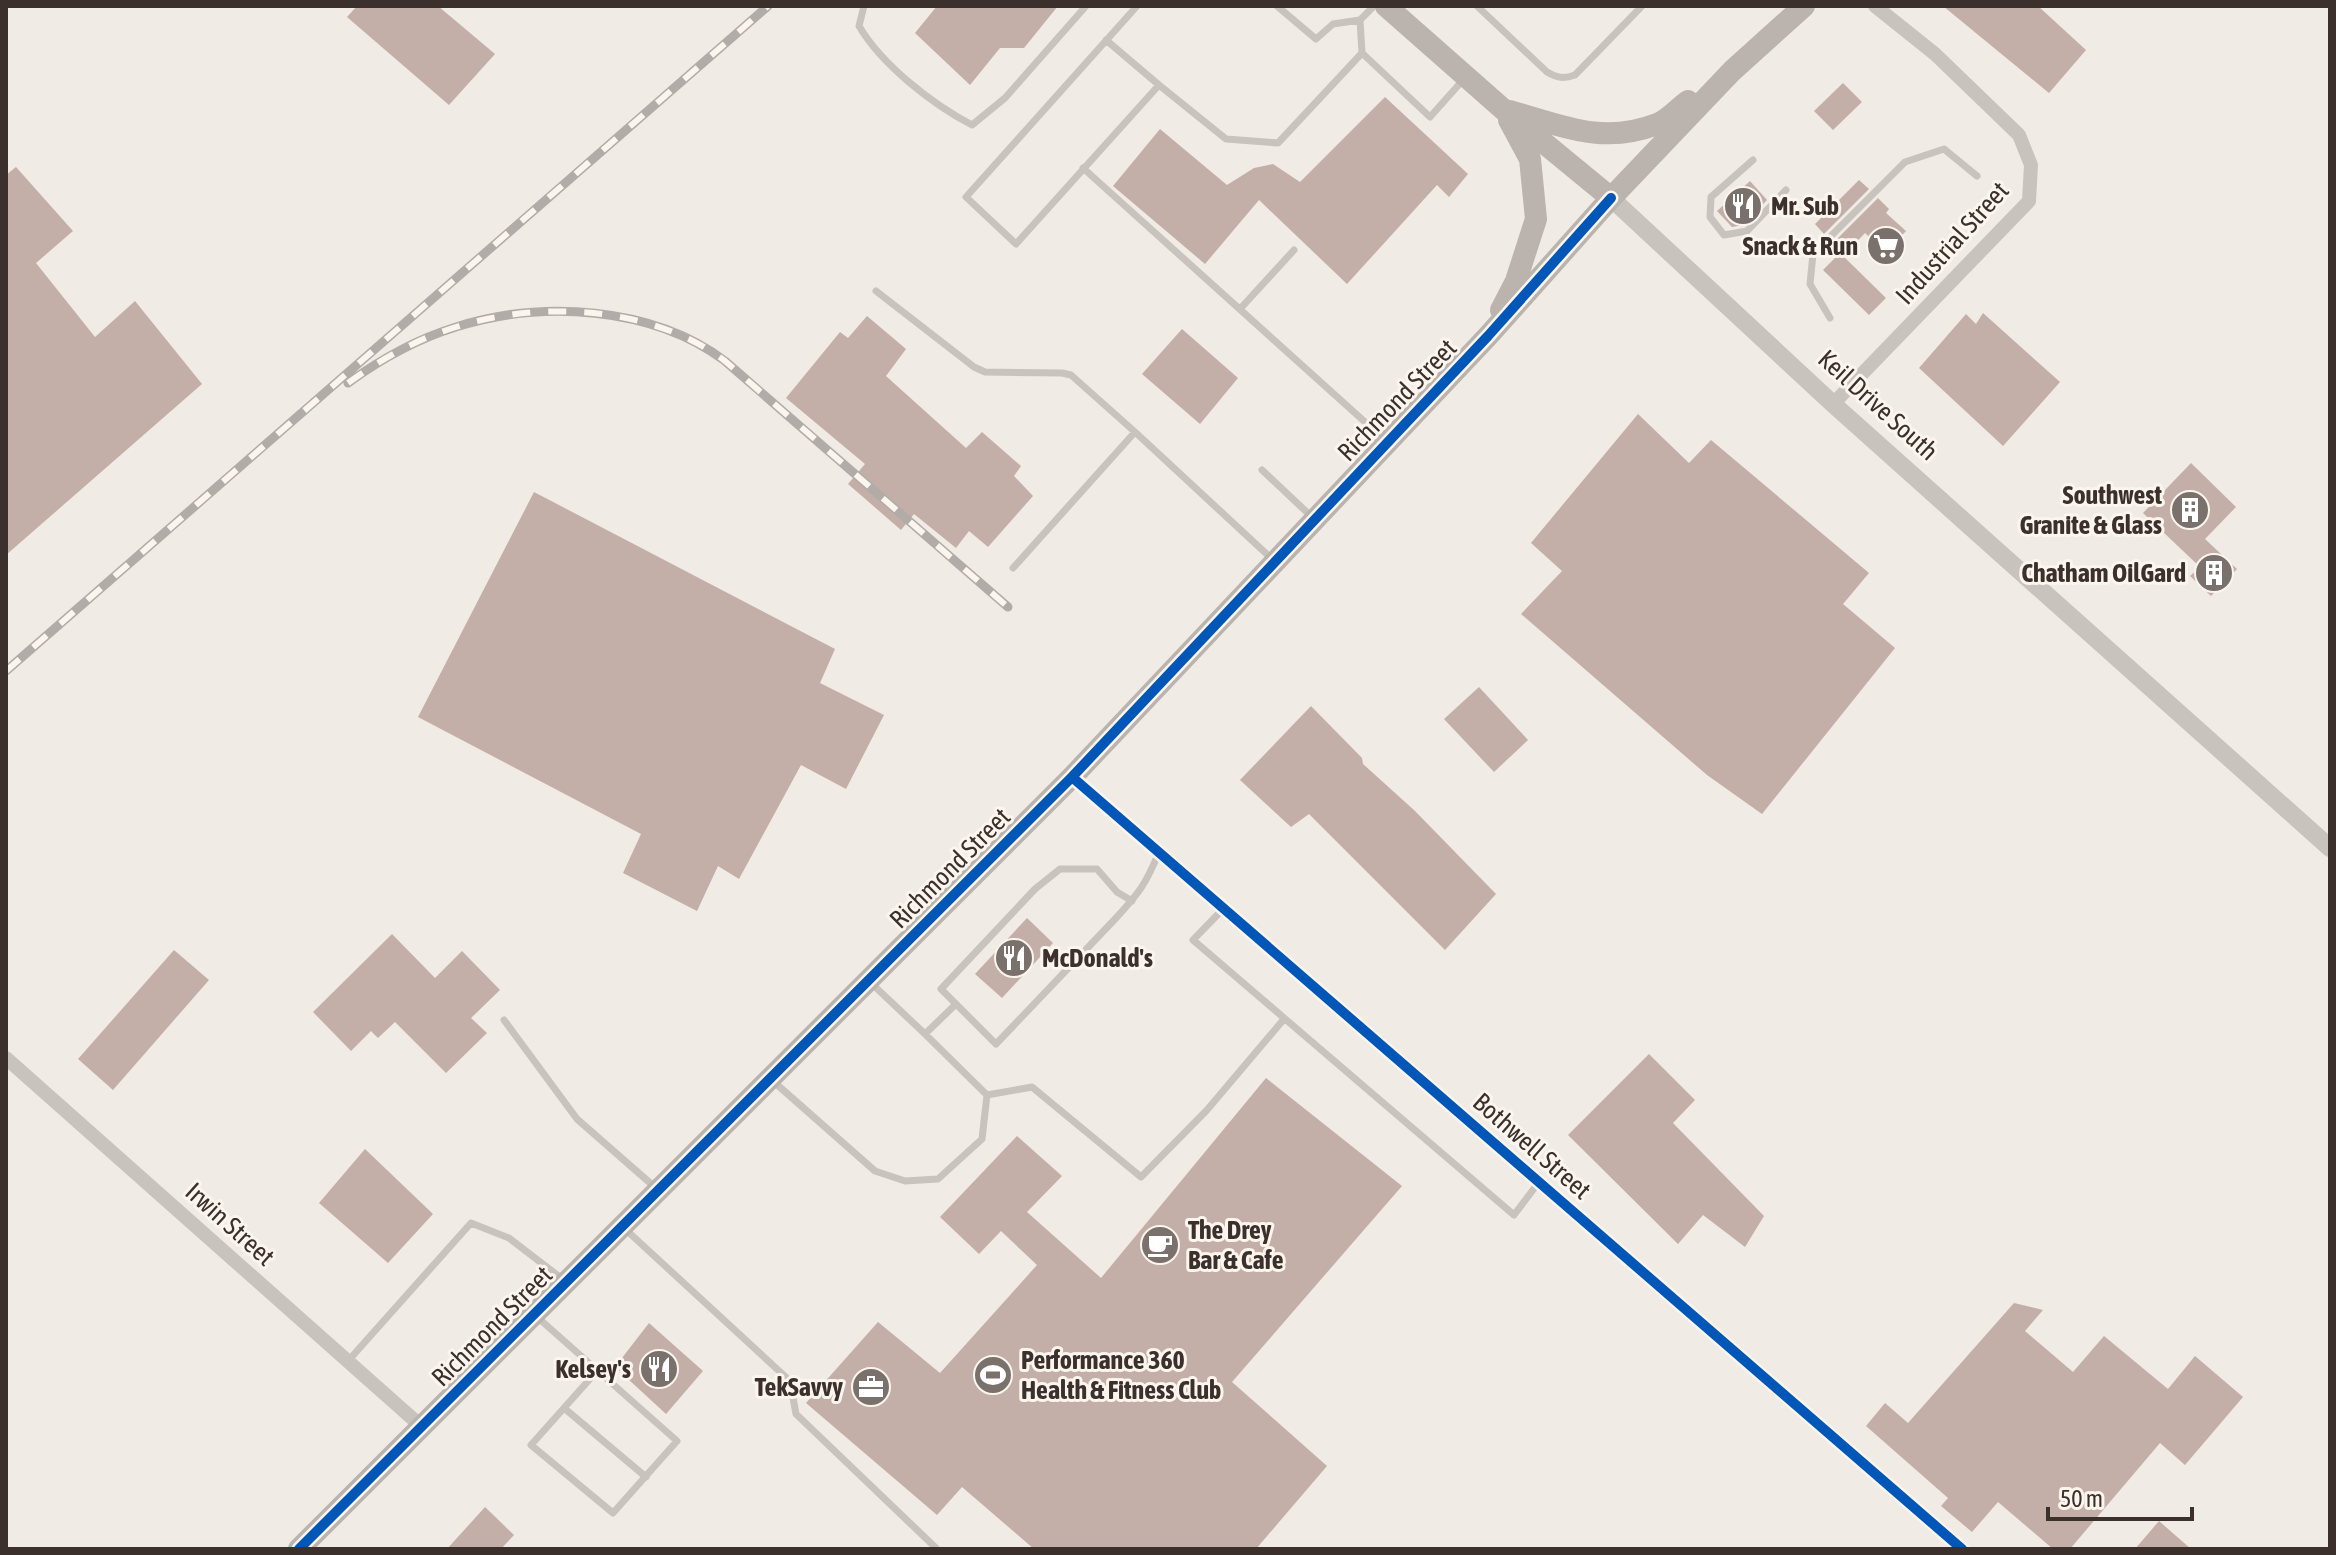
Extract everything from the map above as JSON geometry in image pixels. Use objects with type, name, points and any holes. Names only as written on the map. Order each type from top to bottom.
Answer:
[{"type":"main road","name":"Keil Drive South","points":[[1386,6],[1504,110],[1611,198]]},
{"type":"main road","name":"Richmond Street","points":[[299,1549],[1072,777],[1488,336],[1611,198],[1732,71],[1804,6]]},
{"type":"main road","points":[[1504,110],[1592,133],[1612,135],[1660,123],[1732,71]]},
{"type":"main road","points":[[1488,336],[1516,281],[1536,219],[1530,159],[1504,110]]},
{"type":"street","name":"Industrial Street","points":[[1833,404],[2029,201],[2031,165],[2019,135],[1935,54],[1875,6]]},
{"type":"street","name":"Keil Drive South","points":[[1611,198],[1833,404],[2330,848]]},
{"type":"street","name":"Bothwell Street","points":[[1072,777],[1962,1549]]},
{"type":"street","name":"Irwin Street","points":[[6,1058],[422,1427]]},
{"type":"lane","points":[[864,6],[859,26],[871,46],[944,110],[972,125],[1005,98],[1086,6]]},
{"type":"lane","points":[[1137,6],[966,197],[1016,244],[1159,85]]},
{"type":"lane","points":[[1277,6],[1316,39],[1333,24],[1360,20],[1374,6]]},
{"type":"lane","points":[[1477,6],[1547,72],[1557,78],[1567,78],[1575,75],[1642,6]]},
{"type":"lane","points":[[1360,20],[1362,53],[1430,117],[1466,76]]},
{"type":"lane","points":[[1106,40],[1226,139],[1278,143],[1362,53]]},
{"type":"lane","points":[[1830,318],[1810,284],[1813,254],[1905,162],[1944,149],[1977,176]]},
{"type":"lane","points":[[1753,160],[1711,197],[1710,217],[1724,235],[1747,231],[1786,190]]},
{"type":"lane","points":[[1083,168],[1387,442]]},
{"type":"lane","points":[[1240,309],[1294,250]]},
{"type":"lane","points":[[876,291],[974,367],[985,372],[1071,375],[1274,561]]},
{"type":"lane","points":[[1013,568],[1135,432]]},
{"type":"lane","points":[[1262,470],[1314,519]]},
{"type":"lane","points":[[1132,901],[1117,892],[1097,869],[1060,869],[1035,889],[941,989],[996,1044],[1132,901],[1146,886],[1159,852]]},
{"type":"lane","points":[[1224,908],[1193,940],[1514,1215],[1539,1182]]},
{"type":"lane","points":[[868,981],[987,1095]]},
{"type":"lane","points":[[925,1034],[956,1004]]},
{"type":"lane","points":[[987,1095],[1032,1087],[1141,1177],[1207,1110],[1284,1019]]},
{"type":"lane","points":[[504,1020],[577,1119],[659,1190]]},
{"type":"lane","points":[[771,1079],[875,1171],[905,1181],[938,1179],[982,1139],[987,1095]]},
{"type":"lane","points":[[348,1361],[471,1223],[509,1238],[567,1282]]},
{"type":"lane","points":[[623,1226],[790,1381],[796,1414],[937,1549]]},
{"type":"lane","points":[[534,1315],[677,1441],[613,1513],[531,1445],[597,1371]]},
{"type":"lane","points":[[564,1408],[646,1477]]},
{"type":"building","points":[[357,6],[438,6],[495,54],[449,105],[347,17]]},
{"type":"building","points":[[937,6],[1058,6],[1024,48],[1000,48],[970,85],[915,33]]},
{"type":"building","points":[[1943,6],[2038,6],[2086,50],[2049,93]]},
{"type":"building","points":[[1843,83],[1862,102],[1833,130],[1814,111]]},
{"type":"building","points":[[1385,97],[1468,174],[1449,197],[1437,185],[1347,284],[1259,200],[1205,264],[1113,186],[1160,129],[1227,185],[1254,168],[1273,164],[1300,182]]},
{"type":"building","points":[[16,167],[73,231],[36,263],[95,337],[135,301],[202,384],[6,555],[6,175]]},
{"type":"building","points":[[1859,180],[1869,189],[1824,234],[1815,224]]},
{"type":"building","name":"Mr. Sub","points":[[1750,181],[1767,200],[1743,225],[1732,227],[1717,211]]},
{"type":"building","points":[[1878,198],[1889,209],[1886,213],[1906,231],[1886,253],[1865,233],[1845,254],[1833,243]]},
{"type":"building","points":[[1840,253],[1886,298],[1869,315],[1823,270]]},
{"type":"building","points":[[1983,313],[2060,382],[2003,446],[1919,368],[1966,314],[1976,324]]},
{"type":"building","points":[[867,316],[906,349],[886,376],[966,448],[982,432],[1021,466],[1014,476],[1033,496],[988,547],[969,531],[956,548],[914,514],[901,530],[848,484],[865,464],[786,398],[840,332],[848,338]]},
{"type":"building","points":[[1182,329],[1238,378],[1200,424],[1142,374]]},
{"type":"building","points":[[1638,414],[1689,463],[1711,440],[1869,573],[1843,604],[1895,648],[1762,814],[1707,775],[1521,614],[1562,571],[1531,543]]},
{"type":"building","name":"Southwest Granite & Glass","points":[[2191,463],[2236,507],[2205,539],[2237,569],[2211,596],[2190,576],[2200,567],[2143,513]]},
{"type":"building","points":[[534,492],[835,649],[820,683],[884,715],[846,789],[801,765],[739,879],[718,866],[697,911],[623,873],[641,834],[418,717]]},
{"type":"building","points":[[1479,687],[1528,740],[1494,772],[1444,719]]},
{"type":"building","points":[[1311,706],[1362,758],[1363,764],[1415,811],[1496,894],[1445,950],[1309,814],[1291,827],[1240,780]]},
{"type":"building","name":"McDonald's","points":[[1027,918],[1053,943],[1002,998],[975,974]]},
{"type":"building","points":[[392,934],[435,978],[462,951],[500,990],[471,1018],[487,1033],[446,1073],[395,1022],[378,1038],[371,1031],[351,1051],[313,1012]]},
{"type":"building","points":[[174,950],[209,980],[113,1090],[78,1059]]},
{"type":"building","points":[[1649,1054],[1695,1100],[1673,1123],[1764,1216],[1745,1247],[1703,1215],[1678,1244],[1568,1135]]},
{"type":"building","points":[[1266,1078],[1402,1186],[1232,1382],[1327,1466],[1256,1549],[1034,1549],[962,1487],[937,1515],[806,1403],[878,1322],[940,1373],[1037,1265],[1001,1231],[979,1254],[940,1217],[1017,1136],[1062,1176],[1027,1212],[1101,1278]]},
{"type":"building","points":[[365,1149],[433,1214],[388,1263],[319,1203]]},
{"type":"building","points":[[2014,1303],[2043,1310],[2025,1331],[2073,1372],[2104,1336],[2168,1389],[2195,1356],[2243,1397],[2185,1465],[2160,1443],[2070,1549],[2053,1549],[1998,1502],[1972,1532],[1941,1506],[1948,1498],[1866,1426],[1885,1403],[1908,1423]]},
{"type":"building","name":"Kelsey's","points":[[649,1323],[703,1371],[666,1414],[615,1367]]},
{"type":"building","points":[[485,1507],[514,1535],[501,1549],[447,1549]]},
{"type":"building","points":[[2159,1521],[2191,1549],[2135,1549]]},
{"type":"railway","points":[[6,671],[768,6]]},
{"type":"railway","points":[[348,383],[413,344],[489,318],[559,311],[595,313],[664,329],[696,343],[725,361],[1008,607]]},
{"type":"cycle path","points":[[299,1549],[1072,777],[1488,336],[1611,198]]},
{"type":"cycle path","points":[[1072,777],[1962,1549]]},
{"type":"place","name":"Mr. Sub","points":[[1743,206]]},
{"type":"place","name":"Snack & Run","points":[[1886,246]]},
{"type":"place","name":"Southwest Granite & Glass","points":[[2190,510]]},
{"type":"place","name":"Chatham OilGard","points":[[2214,573]]},
{"type":"place","name":"McDonald's","points":[[1014,958]]},
{"type":"place","name":"The Drey Bar & Cafe","points":[[1160,1245]]},
{"type":"place","name":"Kelsey's","points":[[659,1369]]},
{"type":"place","name":"Performance 360 Health & Fitness Club","points":[[993,1375]]},
{"type":"place","name":"TekSavvy","points":[[871,1387]]}]
